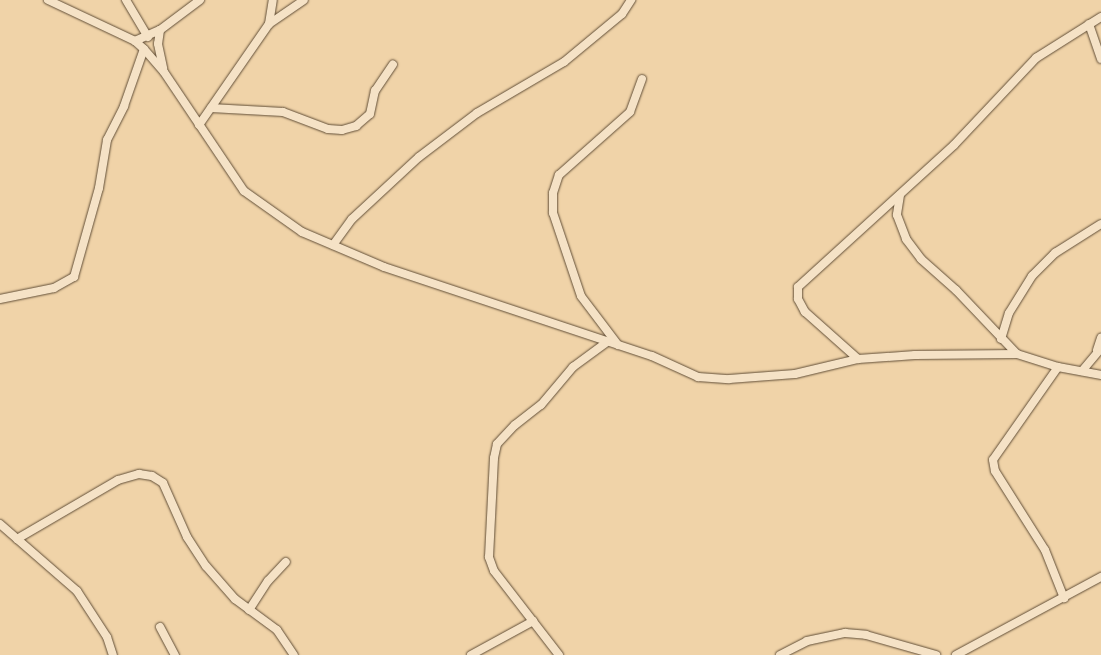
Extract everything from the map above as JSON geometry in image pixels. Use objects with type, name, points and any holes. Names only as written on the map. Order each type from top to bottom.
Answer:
[{"type":"street","points":[[48,0],[135,41],[164,72],[244,191],[302,232],[384,267],[618,345],[698,377],[729,379],[795,374],[858,359],[1018,354],[1058,368],[1101,374]]},
{"type":"street","points":[[126,0],[148,37]]},
{"type":"street","points":[[135,41],[148,37],[160,30],[200,0]]},
{"type":"street","points":[[269,24],[273,0]]},
{"type":"street","points":[[199,125],[237,66],[269,24],[304,0]]},
{"type":"street","points":[[333,245],[352,219],[419,157],[477,113],[564,62],[622,14],[631,0]]},
{"type":"street","points":[[858,359],[805,312],[798,299],[798,287],[954,145],[1036,58],[1101,17]]},
{"type":"street","points":[[1089,24],[1100,49],[1101,59]]},
{"type":"street","points":[[160,30],[159,57],[164,72]]},
{"type":"street","points":[[0,299],[54,288],[74,277],[99,188],[107,140],[124,106],[144,50]]},
{"type":"street","points":[[211,108],[283,112],[328,130],[342,130],[356,126],[370,114],[375,91],[393,64]]},
{"type":"street","points":[[618,345],[581,296],[553,213],[553,193],[559,175],[630,112],[642,79]]},
{"type":"street","points":[[900,195],[897,215],[906,239],[921,259],[963,296],[1001,339],[1018,354]]},
{"type":"street","points":[[1001,339],[1009,313],[1032,276],[1055,253],[1101,224]]},
{"type":"street","points":[[1082,371],[1099,349],[1101,338]]},
{"type":"street","points":[[559,655],[521,603],[501,584],[490,557],[492,474],[497,444],[548,398],[573,367],[608,342]]},
{"type":"street","points":[[1058,368],[993,460],[995,471],[1045,550],[1064,598]]},
{"type":"street","points":[[17,539],[118,480],[139,474],[152,476],[164,484],[174,502],[195,551],[224,588],[249,610],[277,630],[294,655]]},
{"type":"street","points":[[0,524],[77,591],[108,637],[113,655]]},
{"type":"street","points":[[249,610],[268,581],[286,562]]},
{"type":"street","points":[[956,655],[1101,577]]},
{"type":"street","points":[[471,655],[533,621]]},
{"type":"street","points":[[160,627],[175,655]]},
{"type":"street","points":[[780,655],[807,641],[845,633],[866,634],[936,655]]}]
